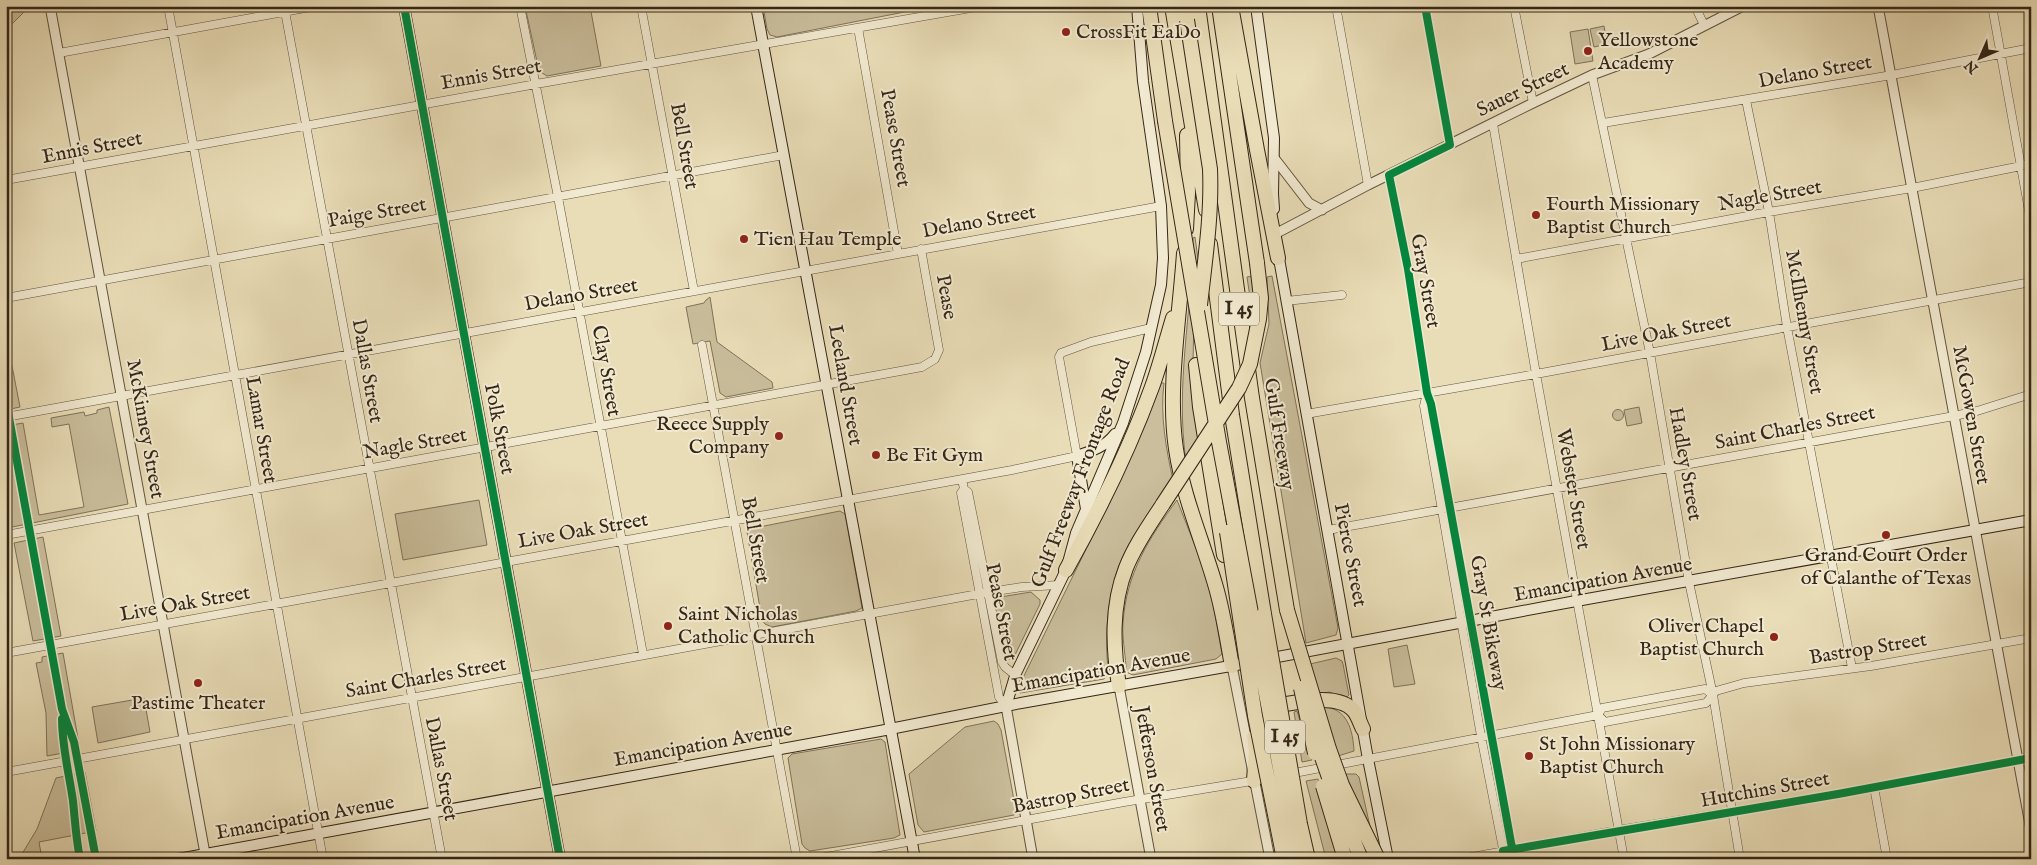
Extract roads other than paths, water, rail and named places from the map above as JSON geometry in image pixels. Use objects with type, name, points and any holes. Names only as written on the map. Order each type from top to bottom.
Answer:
[{"type":"highway","points":[[1149,6],[1165,121],[1219,442],[1296,859]]},
{"type":"highway","name":"I 45","points":[[1172,6],[1203,189],[1232,415],[1264,614],[1300,824],[1308,859]]},
{"type":"highway","name":"Gulf Freeway","points":[[1198,6],[1252,398],[1301,688],[1332,786],[1361,859]]},
{"type":"highway","points":[[1119,686],[1114,655],[1115,610],[1126,567],[1163,504],[1239,388],[1250,364],[1260,319],[1261,298],[1257,263],[1219,6]]},
{"type":"highway","points":[[1232,6],[1278,258]]},
{"type":"highway","name":"I 45","points":[[1186,13],[1210,169],[1211,187],[1196,365],[1237,665]]},
{"type":"highway","points":[[1187,97],[1188,193],[1173,420],[1181,482],[1216,587],[1248,701],[1256,750],[1254,781]]},
{"type":"highway","points":[[1066,570],[1092,523],[1147,402],[1181,288]]},
{"type":"highway","points":[[1219,442],[1222,497],[1241,630],[1264,761],[1284,859]]},
{"type":"highway","points":[[1287,610],[1342,786],[1378,859]]},
{"type":"highway","points":[[1301,688],[1320,776],[1345,859]]},
{"type":"highway","points":[[1248,701],[1257,709],[1325,700],[1336,701],[1344,703],[1354,711],[1363,728]]},
{"type":"main road","name":"Polk Street","points":[[404,6],[441,218],[486,447],[560,859]]},
{"type":"main road","name":"Leeland Street","points":[[756,6],[828,385],[914,859]]},
{"type":"main road","name":"Gulf Freeway Frontage Road","points":[[1006,706],[1015,676],[1066,570],[1076,533],[1137,384],[1152,328],[1163,258],[1161,206],[1144,84],[1137,6]]},
{"type":"main road","points":[[1256,6],[1271,104],[1275,159],[1273,194],[1278,258]]},
{"type":"main road","name":"Pierce Street","points":[[1278,258],[1368,759],[1388,859]]},
{"type":"main road","points":[[1086,510],[1077,456],[1109,442],[1123,422]]},
{"type":"main road","name":"Emancipation Avenue","points":[[178,859],[205,856],[318,832],[434,813],[1006,706],[1463,624],[1576,601],[1831,555],[1974,532],[2031,520]]},
{"type":"street","name":"McKinney Street","points":[[50,6],[205,856]]},
{"type":"street","name":"Lamar Street","points":[[168,6],[323,859]]},
{"type":"street","points":[[59,53],[284,9],[316,6]]},
{"type":"street","name":"Clay Street","points":[[520,6],[558,197],[642,654]]},
{"type":"street","name":"Bell Street","points":[[641,6],[694,291]]},
{"type":"street","name":"Ennis Street","points":[[6,180],[421,104],[982,6]]},
{"type":"street","points":[[1336,6],[1368,185]]},
{"type":"street","points":[[1425,6],[1450,145]]},
{"type":"street","points":[[1514,6],[1533,103]]},
{"type":"street","points":[[1695,6],[1704,25]]},
{"type":"street","name":"Sauer Street","points":[[1277,234],[1368,185],[1533,103],[1592,75],[1649,54],[1743,6]]},
{"type":"street","name":"McGowen Street","points":[[1878,6],[1974,532],[2031,830]]},
{"type":"street","points":[[1992,6],[2031,222]]},
{"type":"street","name":"Dallas Street","points":[[284,9],[389,583],[442,859]]},
{"type":"street","name":"Pease Street","points":[[858,28],[898,254]]},
{"type":"street","name":"Delano Street","points":[[1604,124],[1892,75],[2031,48]]},
{"type":"street","name":"Hadley Street","points":[[1592,75],[1604,124],[1650,353],[1689,582],[1713,695],[1740,859]]},
{"type":"street","name":"McIlhenny Street","points":[[1746,100],[1769,212],[1787,328],[1852,668]]},
{"type":"street","name":"Webster Street","points":[[1493,124],[1576,601],[1624,859]]},
{"type":"street","name":"Paige Street","points":[[6,298],[784,155]]},
{"type":"street","points":[[1275,159],[1309,202],[1322,210]]},
{"type":"street","name":"Nagle Street","points":[[1516,259],[1769,212],[1912,188],[2031,164]]},
{"type":"street","name":"Gray Street","points":[[1389,175],[1408,269],[1427,393],[1424,406],[1481,736],[1504,855]]},
{"type":"street","name":"Delano Street","points":[[6,417],[1161,206]]},
{"type":"street","name":"Pease","points":[[922,249],[939,350]]},
{"type":"street","name":"Live Oak Street","points":[[1306,414],[1536,374],[2031,282]]},
{"type":"street","points":[[1286,301],[1342,295]]},
{"type":"street","points":[[1077,456],[1059,357],[1061,353],[1091,342],[1152,328]]},
{"type":"street","name":"Bell Street","points":[[702,345],[796,859]]},
{"type":"street","name":"Nagle Street","points":[[6,534],[922,367],[935,359],[939,350]]},
{"type":"street","name":"Saint Charles Street","points":[[1328,530],[1954,416],[1982,410],[2031,394]]},
{"type":"street","name":"Live Oak Street","points":[[6,653],[963,479],[1077,456]]},
{"type":"street","name":"Pease Street","points":[[963,479],[964,489],[961,493],[999,697],[1006,706],[1033,859]]},
{"type":"street","name":"Pease Street","points":[[964,489],[968,492],[1002,662],[1005,668],[1015,676]]},
{"type":"street","name":"Saint Charles Street","points":[[6,772],[980,593],[1022,587],[1059,585]]},
{"type":"street","name":"Bastrop Street","points":[[1598,715],[1605,722],[1706,703],[1716,691],[1744,684],[2031,638]]},
{"type":"street","points":[[1237,665],[1254,781],[1270,859]]},
{"type":"street","name":"Jefferson Street","points":[[1119,686],[1151,859]]},
{"type":"street","name":"Bastrop Street","points":[[1598,715],[1602,708],[1705,689],[1713,695]]},
{"type":"street","name":"Bastrop Street","points":[[815,859],[1254,781],[1598,715]]},
{"type":"street","name":"Hutchins Street","points":[[1461,859],[1504,855],[1619,830],[1732,812],[2031,758]]},
{"type":"street","points":[[1874,787],[1887,859]]},
{"type":"tram line","points":[[6,11],[11,6]]},
{"type":"place","name":"CrossFit EaDo","points":[[1066,32]]},
{"type":"place","name":"Yellowstone Academy","points":[[1588,51]]},
{"type":"place","name":"Fourth Missionary Baptist Church","points":[[1536,215]]},
{"type":"place","name":"Tien Hau Temple","points":[[744,239]]},
{"type":"place","name":"Reece Supply Company","points":[[779,436]]},
{"type":"place","name":"Be Fit Gym","points":[[876,455]]},
{"type":"place","name":"Grand Court Order of Calanthe of Texas","points":[[1886,535]]},
{"type":"place","name":"Saint Nicholas Catholic Church","points":[[668,626]]},
{"type":"place","name":"Oliver Chapel Baptist Church","points":[[1774,637]]},
{"type":"place","name":"Pastime Theater","points":[[198,683]]},
{"type":"place","name":"St John Missionary Baptist Church","points":[[1529,756]]}]
